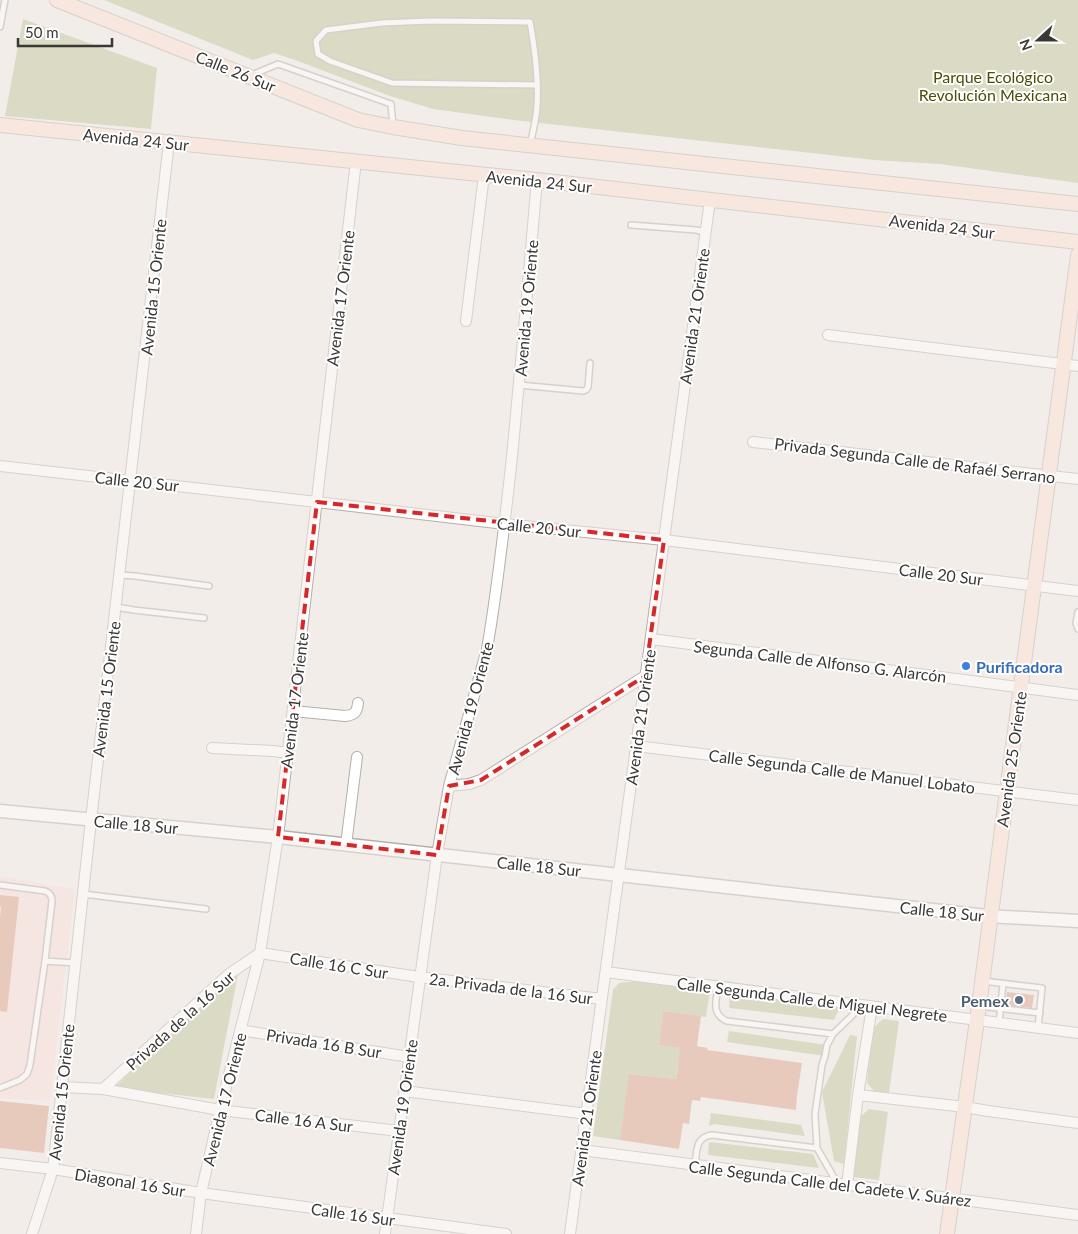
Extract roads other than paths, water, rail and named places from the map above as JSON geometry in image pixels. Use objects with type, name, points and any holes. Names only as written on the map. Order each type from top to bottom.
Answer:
[{"type":"main road","name":"Calle 26 Sur","points":[[57,0],[358,120],[394,127]]},
{"type":"main road","name":"Avenida 24 Sur","points":[[0,125],[537,180],[1078,242]]},
{"type":"main road","points":[[394,127],[530,146],[1078,204]]},
{"type":"main road","name":"Avenida 25 Oriente","points":[[948,1234],[1078,255]]},
{"type":"street","name":"Avenida 15 Oriente","points":[[32,1234],[53,1169],[169,142]]},
{"type":"street","name":"Avenida 17 Oriente","points":[[196,1234],[201,1193],[260,953],[278,837],[356,161]]},
{"type":"street","points":[[466,321],[484,175]]},
{"type":"street","name":"Avenida 19 Oriente","points":[[385,1234],[437,855],[450,786],[486,649],[505,524],[537,180]]},
{"type":"street","name":"Avenida 21 Oriente","points":[[570,1234],[710,200]]},
{"type":"street","points":[[828,335],[1078,366]]},
{"type":"street","name":"Privada Segunda Calle de Rafaél Serrano","points":[[753,442],[1078,479]]},
{"type":"street","name":"Calle 20 Sur","points":[[0,466],[505,524],[664,540],[1078,591]]},
{"type":"street","name":"Segunda Calle de Alfonso G. Alarcón","points":[[651,639],[1078,695]]},
{"type":"street","points":[[450,786],[469,784],[481,780],[645,676]]},
{"type":"street","points":[[293,711],[345,716],[353,715],[357,711],[358,703]]},
{"type":"street","name":"Calle Segunda Calle de Manuel Lobato","points":[[636,746],[1078,800]]},
{"type":"street","points":[[212,748],[288,753]]},
{"type":"street","points":[[346,845],[357,758]]},
{"type":"street","name":"Calle 18 Sur","points":[[0,812],[278,837],[990,916],[1078,921]]},
{"type":"street","name":"Calle 16 C Sur","points":[[260,953],[419,977]]},
{"type":"street","name":"Privada de la 16 Sur","points":[[103,1089],[229,974],[260,953]]},
{"type":"street","name":"Calle Segunda Calle de Miguel Negrete","points":[[606,972],[867,1006],[978,1013],[999,1023],[1078,1033]]},
{"type":"street","name":"2a. Privada de la 16 Sur","points":[[419,977],[602,999]]},
{"type":"street","points":[[842,1184],[858,1095],[867,1006]]},
{"type":"street","name":"Privada 16 B Sur","points":[[240,1030],[408,1057]]},
{"type":"street","name":"Calle 16 A Sur","points":[[62,1087],[103,1089],[220,1110],[398,1131]]},
{"type":"street","points":[[404,1092],[587,1114]]},
{"type":"street","points":[[858,1095],[965,1107],[1078,1123]]},
{"type":"street","name":"Calle Segunda Calle del Cadete V. Suárez","points":[[582,1150],[1078,1214]]},
{"type":"street","name":"Diagonal 16 Sur","points":[[0,1163],[53,1169],[201,1193]]},
{"type":"street","name":"Calle 16 Sur","points":[[201,1193],[506,1234]]},
{"type":"lane","points":[[0,27],[5,0]]},
{"type":"lane","points":[[530,146],[536,122],[537,85],[536,58],[530,22],[430,21],[382,23],[326,30],[316,41],[318,54],[330,61],[392,83],[537,85]]},
{"type":"lane","points":[[249,77],[278,64],[391,104],[394,127]]},
{"type":"lane","points":[[631,225],[706,232]]},
{"type":"lane","points":[[519,385],[583,391],[588,387],[590,363]]},
{"type":"lane","points":[[120,575],[209,586]]},
{"type":"lane","points":[[116,607],[204,618]]},
{"type":"lane","points":[[1078,612],[1076,623],[1078,629]]},
{"type":"lane","points":[[0,885],[44,891],[52,896],[30,1065],[27,1074],[20,1080],[0,1088]]},
{"type":"lane","points":[[83,894],[206,910]]},
{"type":"lane","points":[[45,961],[75,963]]},
{"type":"lane","points":[[982,981],[1042,988],[1038,1028]]},
{"type":"lane","points":[[999,1023],[1003,984]]},
{"type":"lane","points":[[718,987],[716,1012],[727,1021],[833,1034]]},
{"type":"lane","points":[[842,1184],[817,1148],[815,1114],[827,1045],[833,1034],[867,1006]]},
{"type":"lane","points":[[978,1013],[1001,1008],[1040,1013]]},
{"type":"lane","points":[[695,1165],[700,1140],[705,1136],[712,1135],[817,1148]]},
{"type":"place","name":"Purificadora","points":[[966,666]]},
{"type":"place","name":"Pemex","points":[[1019,1000]]},
{"type":"park label","name":"Parque Ecológico Revolución Mexicana","points":[[993,85]]}]
